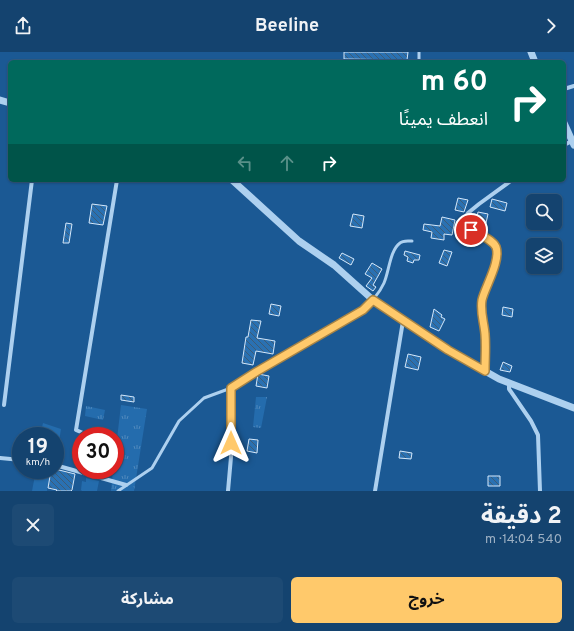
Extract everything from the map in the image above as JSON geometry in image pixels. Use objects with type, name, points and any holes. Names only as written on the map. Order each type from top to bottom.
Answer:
[{"type":"street","points":[[566,127],[573,143]]},
{"type":"street","points":[[4,405],[32,182]]},
{"type":"street","points":[[76,427],[117,182]]},
{"type":"street","points":[[234,182],[299,241],[334,265],[373,300],[403,321],[448,350],[485,371],[509,383],[574,408]]},
{"type":"street","points":[[485,371],[486,346],[482,318],[482,300],[496,260],[496,248],[493,242],[471,230],[465,218],[468,213],[479,204],[509,182]]},
{"type":"street","points":[[374,491],[403,321]]},
{"type":"street","points":[[509,383],[509,389],[538,435],[540,491]]},
{"type":"street","points":[[228,491],[231,457],[231,388]]},
{"type":"street","points":[[0,458],[12,459]]},
{"type":"street","points":[[64,468],[126,485]]},
{"type":"lane","points":[[118,491],[152,468],[179,421],[204,398],[231,388],[363,310],[373,300],[385,282],[395,249],[399,243],[404,241],[412,241]]},
{"type":"green space","points":[[256,397],[267,397],[261,428],[253,427]]},
{"type":"green space","points":[[121,405],[147,409],[134,491],[111,491],[112,479],[124,479],[124,427],[118,427]]},
{"type":"green space","points":[[86,406],[105,410],[103,420],[85,416]]},
{"type":"green space","points":[[43,423],[55,427],[42,427]]},
{"type":"green space","points":[[34,479],[49,479],[47,491],[32,491]]},
{"type":"green space","points":[[86,479],[99,481],[97,491],[82,491],[82,481],[86,482]]},
{"type":"building","points":[[344,52],[408,52],[407,60],[344,59]]},
{"type":"building","points":[[458,198],[468,200],[464,212],[455,210]]},
{"type":"building","points":[[492,199],[507,203],[505,211],[490,207]]},
{"type":"building","points":[[92,204],[107,206],[103,225],[89,223]]},
{"type":"building","points":[[478,212],[488,214],[486,223],[476,220]]},
{"type":"building","points":[[353,214],[364,216],[362,228],[350,226]]},
{"type":"building","points":[[442,217],[455,220],[452,235],[444,234],[444,240],[431,238],[432,232],[423,230],[424,224],[440,226]]},
{"type":"building","points":[[66,223],[72,224],[69,243],[63,243]]},
{"type":"building","points":[[444,250],[452,252],[447,266],[439,263]]},
{"type":"building","points":[[405,251],[420,255],[419,260],[414,260],[413,263],[407,261],[408,257],[404,255]]},
{"type":"building","points":[[342,253],[354,259],[351,265],[339,258]]},
{"type":"building","points":[[372,263],[382,269],[373,285],[376,287],[373,291],[366,286],[372,278],[365,274]]},
{"type":"building","points":[[271,304],[281,306],[279,316],[269,314]]},
{"type":"building","points":[[503,307],[513,309],[512,317],[502,315]]},
{"type":"building","points":[[434,309],[442,315],[441,317],[445,319],[439,331],[430,327]]},
{"type":"building","points":[[251,320],[261,321],[257,338],[275,341],[273,354],[256,351],[253,365],[242,363],[246,337],[248,337]]},
{"type":"building","points":[[408,354],[421,357],[418,370],[405,367]]},
{"type":"building","points":[[503,362],[512,366],[510,372],[500,370]]},
{"type":"building","points":[[258,374],[269,376],[267,388],[256,386]]},
{"type":"building","points":[[121,395],[134,397],[134,402],[121,400]]},
{"type":"building","points":[[249,439],[258,440],[257,453],[247,451]]},
{"type":"building","points":[[400,451],[412,453],[411,459],[399,458]]},
{"type":"building","points":[[64,471],[72,473],[72,479],[74,479],[71,491],[56,491],[57,490],[48,488],[50,479],[64,479]]},
{"type":"building","points":[[488,476],[500,476],[500,486],[488,486]]},
{"type":"route","points":[[231,443],[231,388],[363,310],[373,300],[448,350],[485,371],[486,346],[482,318],[482,300],[488,288],[496,260],[496,248],[493,242],[471,230]]}]
